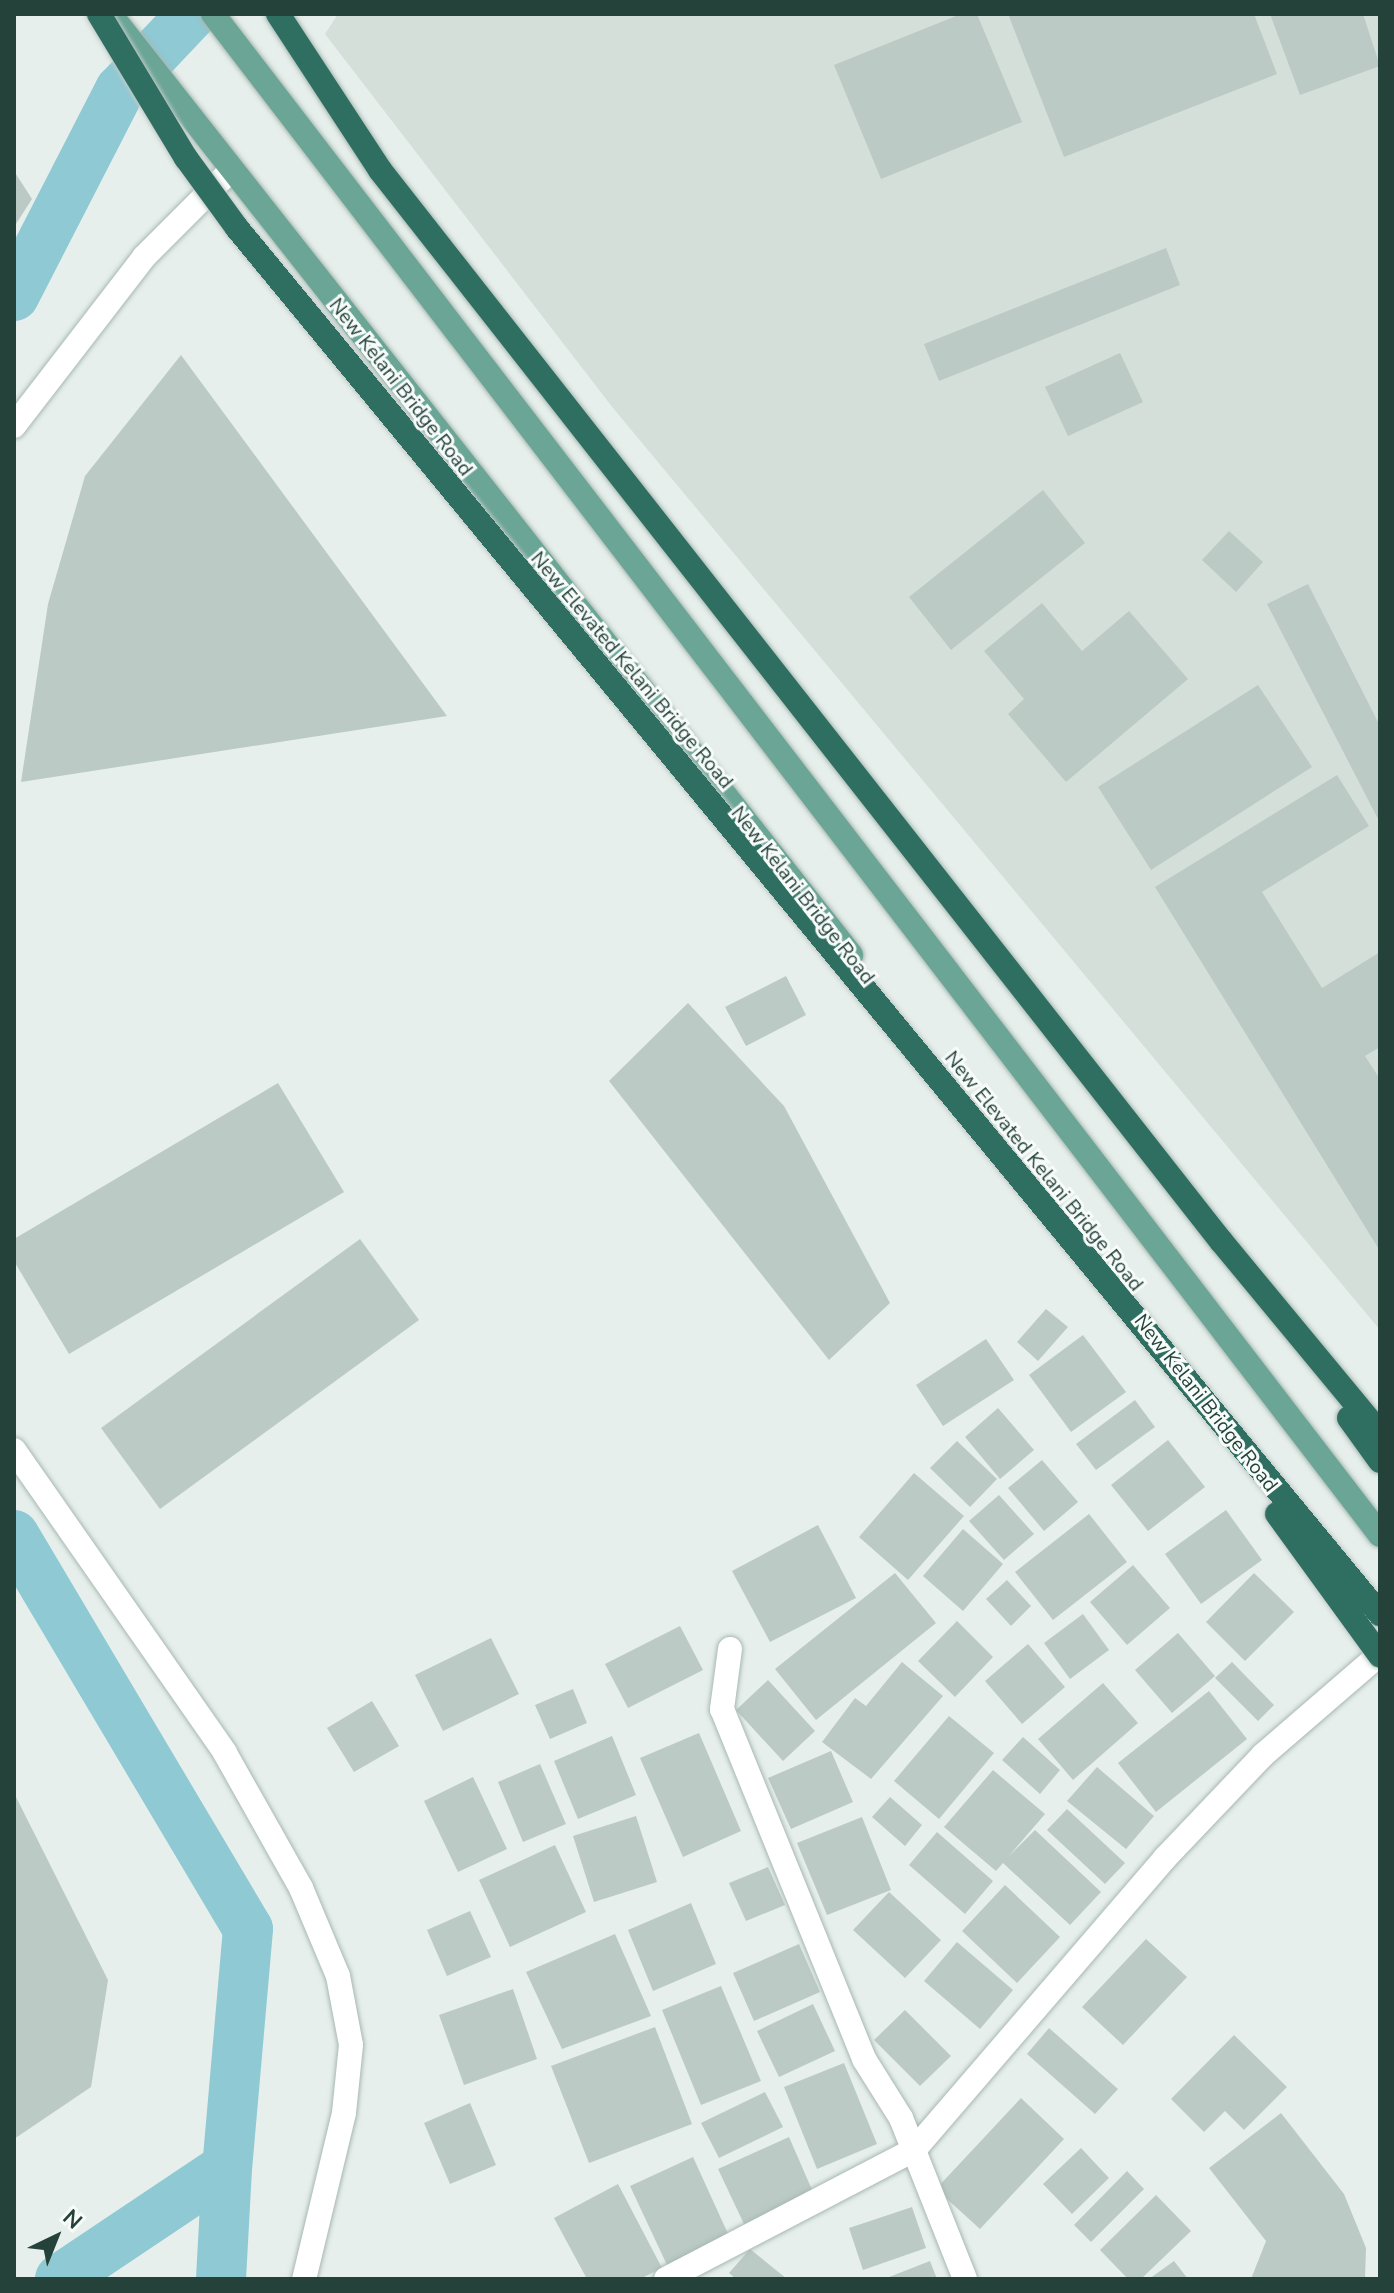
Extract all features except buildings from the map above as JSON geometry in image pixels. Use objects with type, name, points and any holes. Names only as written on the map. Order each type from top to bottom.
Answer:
[{"type":"highway","points":[[278,14],[380,170],[1221,1241],[1380,1433]]},
{"type":"highway","name":"New Elevated Kelani Bridge Road","points":[[107,15],[186,158],[237,228],[1151,1341]]},
{"type":"highway","points":[[1221,1241],[1380,1461]]},
{"type":"highway","points":[[1151,1341],[1380,1614]]},
{"type":"highway","points":[[1151,1341],[1380,1655]]},
{"type":"main road","points":[[213,14],[1380,1535]]},
{"type":"main road","name":"New Kelani Bridge Road","points":[[107,15],[1380,1623]]},
{"type":"street","points":[[14,426],[144,257],[230,171]]},
{"type":"street","points":[[14,1450],[225,1753],[301,1888],[338,1976],[351,2045],[344,2113],[304,2279]]},
{"type":"street","points":[[730,1649],[722,1709],[864,2059],[901,2118],[965,2279]]},
{"type":"street","points":[[666,2279],[914,2150],[1165,1858],[1263,1755],[1380,1655]]},
{"type":"shaded area","points":[[338,14],[1380,14],[1380,1330],[613,408],[325,34]]},
{"type":"waterway","points":[[14,296],[120,90],[192,14]]},
{"type":"waterway","points":[[14,1535],[248,1929],[227,2167],[60,2279]]},
{"type":"waterway","points":[[221,2279],[227,2167]]}]
